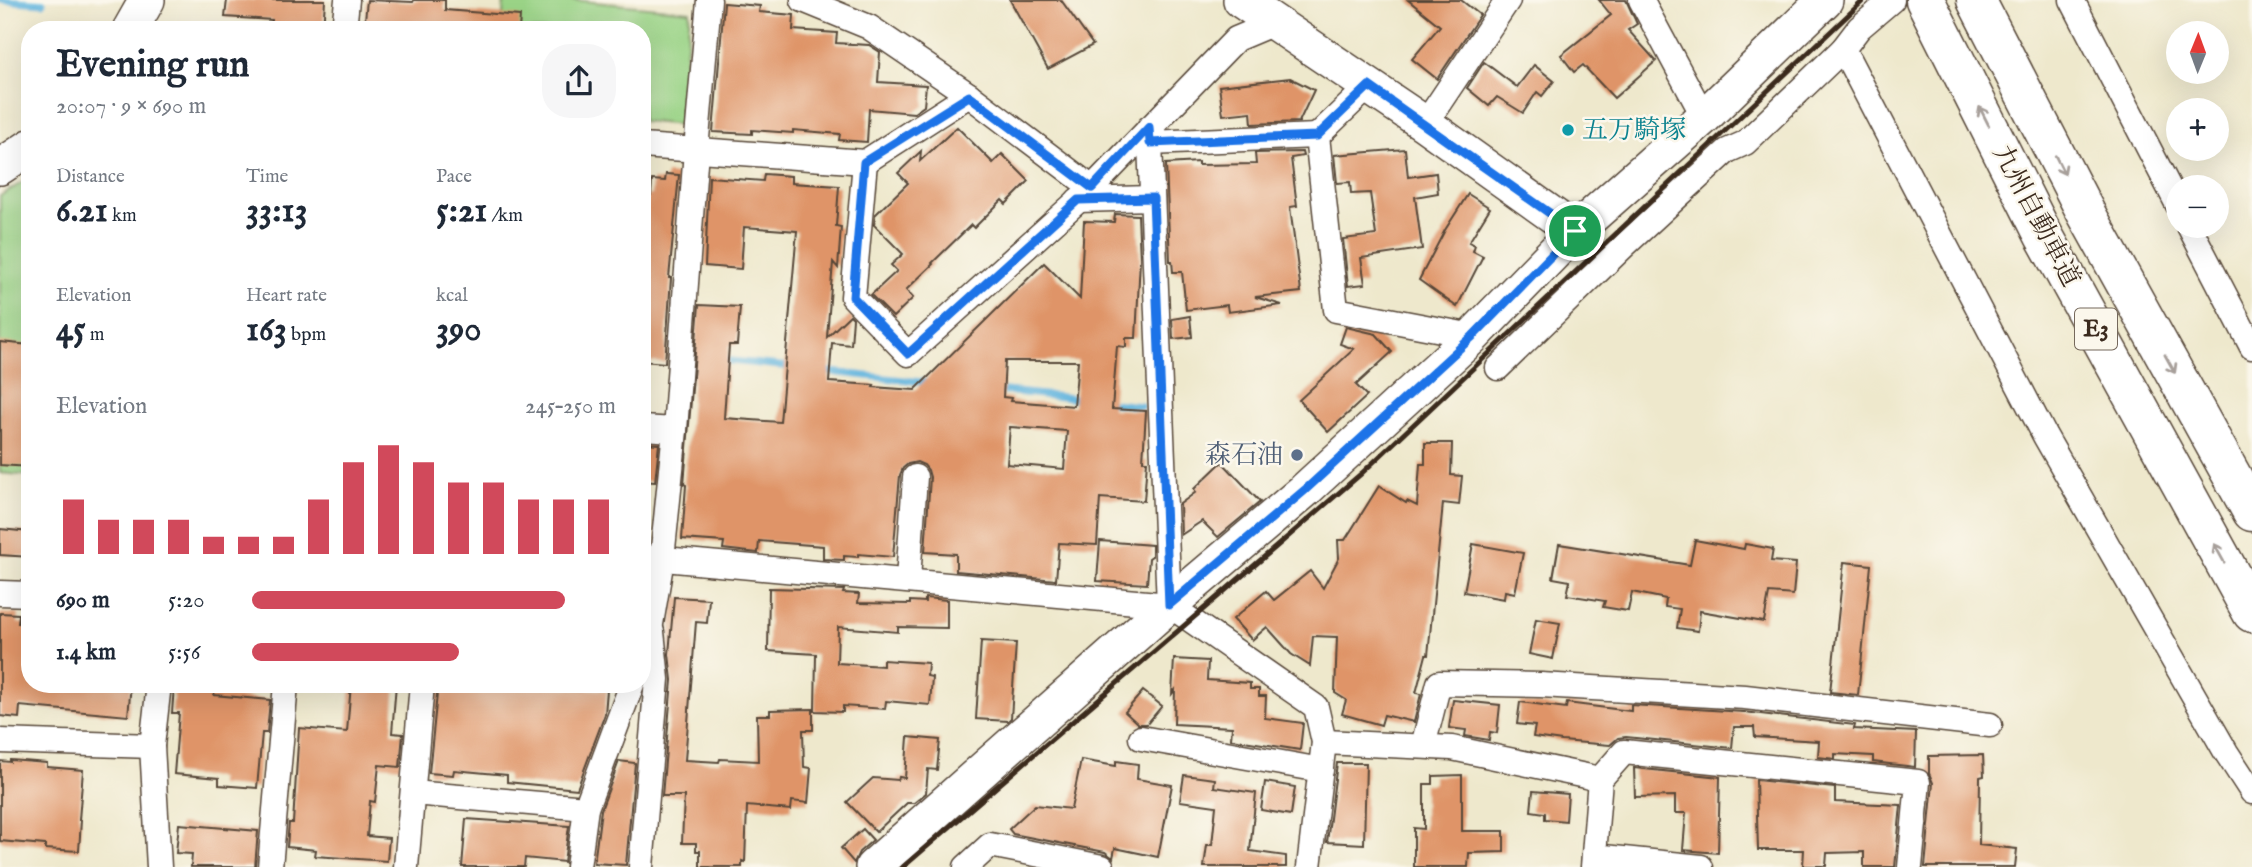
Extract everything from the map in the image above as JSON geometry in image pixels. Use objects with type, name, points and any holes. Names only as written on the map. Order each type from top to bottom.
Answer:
[{"type":"highway","name":"九州自動車道","points":[[1925,0],[2043,234],[2252,613]]},
{"type":"highway","name":"九州自動車道","points":[[1980,9],[2085,213],[2252,512]]},
{"type":"street","points":[[136,21],[147,0]]},
{"type":"street","points":[[345,21],[347,0]]},
{"type":"street","points":[[641,867],[657,680],[651,624],[652,558],[676,430],[695,150],[709,0]]},
{"type":"street","points":[[803,0],[869,27],[969,96],[1085,194],[1153,198]]},
{"type":"street","points":[[1241,0],[1285,11],[1369,86],[1575,231]]},
{"type":"street","points":[[1425,124],[1507,0]]},
{"type":"street","points":[[1641,0],[1704,117]]},
{"type":"street","points":[[873,867],[1169,605],[1305,490],[1473,336],[1575,231],[1704,117],[1825,0]]},
{"type":"street","points":[[1497,368],[1727,151],[1745,143],[1843,48],[1859,29],[1892,0]]},
{"type":"street","points":[[2072,0],[2166,182]]},
{"type":"street","points":[[864,162],[853,297],[908,354],[1149,135],[1236,39],[1285,11]]},
{"type":"street","points":[[1843,48],[2045,436],[2252,792]]},
{"type":"street","points":[[1149,135],[1317,136],[1369,86]]},
{"type":"street","points":[[651,147],[864,162],[969,96]]},
{"type":"street","points":[[1149,135],[1169,605]]},
{"type":"street","points":[[1317,136],[1336,310],[1473,336]]},
{"type":"street","points":[[0,167],[21,153]]},
{"type":"street","points":[[2195,238],[2252,347]]},
{"type":"street","points":[[651,429],[676,430]]},
{"type":"street","points":[[908,580],[915,477]]},
{"type":"street","points":[[652,558],[1169,605],[1316,707],[1324,742],[1309,867]]},
{"type":"street","points":[[0,593],[21,594]]},
{"type":"street","points":[[1423,746],[1438,683],[1541,685],[1745,696],[1990,725]]},
{"type":"street","points":[[158,693],[152,746],[159,867]]},
{"type":"street","points":[[270,867],[285,693]]},
{"type":"street","points":[[406,867],[421,693]]},
{"type":"street","points":[[578,867],[586,808],[629,693]]},
{"type":"street","points":[[1142,738],[1321,770]]},
{"type":"street","points":[[0,741],[152,746]]},
{"type":"street","points":[[1324,742],[1452,748],[1600,779]]},
{"type":"street","points":[[1701,867],[1593,861],[1600,779],[1624,752],[1918,782],[1910,867]]},
{"type":"street","points":[[412,793],[586,808]]},
{"type":"street","points":[[965,867],[990,845],[1102,867]]},
{"type":"green space","points":[[504,0],[572,0],[690,11],[680,125],[651,122],[651,21],[503,21]]},
{"type":"green space","points":[[21,183],[21,475],[0,473],[0,196]]},
{"type":"building","points":[[227,0],[325,0],[324,21],[225,17]]},
{"type":"building","points":[[367,0],[445,0],[445,10],[520,16],[520,21],[365,21]]},
{"type":"building","points":[[1010,0],[1061,0],[1093,45],[1048,69]]},
{"type":"building","points":[[1408,0],[1461,0],[1480,15],[1437,79],[1412,59],[1440,26]]},
{"type":"building","points":[[1599,0],[1626,0],[1637,24],[1628,30],[1656,61],[1614,98],[1583,65],[1574,72],[1561,55],[1611,15]]},
{"type":"building","points":[[724,3],[760,6],[759,12],[794,15],[793,30],[837,33],[836,43],[869,45],[880,52],[878,82],[926,85],[924,106],[914,113],[869,109],[867,142],[839,140],[840,134],[793,130],[793,133],[752,130],[752,134],[713,132]]},
{"type":"building","points":[[1484,62],[1517,87],[1534,65],[1554,81],[1542,96],[1537,92],[1523,113],[1497,97],[1489,106],[1467,88]]},
{"type":"building","points":[[1290,78],[1314,90],[1299,122],[1252,124],[1251,112],[1223,115],[1219,86]]},
{"type":"building","points":[[957,127],[993,163],[1002,154],[1029,181],[1006,204],[1002,200],[974,228],[971,225],[932,263],[906,290],[913,298],[893,317],[871,295],[897,271],[891,265],[903,254],[874,225],[875,215],[908,183],[898,173],[921,151],[920,161]]},
{"type":"building","points":[[1405,149],[1408,177],[1436,173],[1438,193],[1415,197],[1422,249],[1361,258],[1365,284],[1348,286],[1343,239],[1376,235],[1370,193],[1351,194],[1350,182],[1337,183],[1334,155]]},
{"type":"building","points":[[1302,152],[1303,156],[1291,158],[1297,206],[1290,207],[1301,292],[1255,297],[1282,305],[1228,312],[1227,305],[1186,310],[1182,272],[1173,272],[1170,261],[1166,164],[1256,164],[1255,153]]},
{"type":"building","points":[[666,174],[679,175],[669,278],[665,363],[651,362],[651,195],[652,180],[665,181]]},
{"type":"building","points":[[764,174],[791,176],[791,183],[839,186],[836,226],[841,227],[838,268],[833,262],[827,337],[850,315],[853,318],[851,345],[832,343],[829,382],[874,385],[873,387],[915,390],[1044,263],[1080,299],[1084,221],[1114,222],[1115,214],[1138,215],[1140,259],[1136,338],[1126,338],[1126,347],[1117,346],[1112,409],[1146,411],[1143,461],[1147,461],[1144,501],[1100,498],[1097,545],[1059,543],[1056,580],[956,571],[956,554],[925,552],[930,477],[924,465],[917,462],[908,464],[900,475],[893,557],[858,554],[858,557],[844,556],[844,560],[823,559],[823,546],[759,541],[758,553],[723,549],[724,542],[682,539],[699,305],[740,307],[737,345],[729,345],[724,418],[780,422],[797,231],[744,227],[741,269],[705,266],[709,177],[763,181]],"holes":[[[1005,361],[1078,361],[1074,406],[1011,401],[1012,398],[1003,397]],[[1010,427],[1067,431],[1064,469],[1007,464]]]},
{"type":"building","points":[[1468,194],[1490,208],[1469,242],[1475,245],[1473,251],[1483,256],[1457,307],[1419,280],[1445,230]]},
{"type":"building","points":[[1190,316],[1192,337],[1173,339],[1172,319]]},
{"type":"building","points":[[1346,327],[1376,334],[1392,352],[1356,385],[1367,396],[1328,432],[1299,400],[1354,349],[1340,344]]},
{"type":"building","points":[[0,342],[21,344],[21,466],[0,465]]},
{"type":"building","points":[[1425,443],[1452,443],[1451,475],[1462,476],[1459,505],[1443,503],[1428,655],[1416,693],[1421,694],[1414,722],[1384,715],[1381,725],[1342,714],[1346,700],[1335,693],[1337,637],[1313,636],[1310,666],[1291,654],[1267,627],[1252,640],[1233,619],[1266,591],[1274,600],[1310,571],[1323,588],[1339,558],[1338,540],[1345,540],[1379,486],[1406,503],[1407,501],[1417,506],[1420,464],[1425,464]]},
{"type":"building","points":[[651,444],[659,444],[655,482],[651,482]]},
{"type":"building","points":[[1222,462],[1260,502],[1218,537],[1202,521],[1181,535],[1180,504],[1196,492],[1194,489]]},
{"type":"building","points":[[0,529],[21,531],[21,556],[0,555]]},
{"type":"building","points":[[1695,540],[1744,549],[1745,544],[1773,549],[1771,561],[1796,563],[1793,595],[1769,593],[1764,622],[1700,611],[1698,631],[1677,628],[1680,609],[1665,607],[1666,599],[1632,592],[1628,611],[1603,607],[1605,601],[1567,595],[1570,581],[1553,578],[1559,544],[1690,565]]},
{"type":"building","points":[[1100,541],[1152,545],[1147,584],[1097,581]]},
{"type":"building","points":[[1473,544],[1523,553],[1515,593],[1505,591],[1504,599],[1464,592]]},
{"type":"building","points":[[1844,562],[1871,565],[1858,695],[1830,692]]},
{"type":"building","points":[[769,588],[844,590],[843,593],[859,594],[858,603],[910,604],[910,601],[925,602],[925,598],[947,600],[947,628],[898,627],[898,632],[838,627],[837,663],[883,666],[883,660],[928,663],[927,676],[932,677],[930,705],[886,701],[885,709],[843,706],[843,712],[815,711],[816,654],[768,651]]},
{"type":"building","points":[[674,597],[709,599],[707,623],[696,622],[685,760],[758,761],[757,715],[770,715],[770,710],[813,709],[813,730],[803,730],[804,767],[811,768],[808,803],[792,801],[791,810],[747,806],[745,862],[742,861],[742,867],[700,867],[700,851],[696,851],[696,843],[682,843],[684,796],[662,796],[672,680],[669,654]]},
{"type":"building","points":[[0,613],[19,614],[21,693],[130,693],[128,716],[20,706],[19,718],[0,716]]},
{"type":"building","points":[[1536,619],[1560,623],[1553,659],[1529,654]]},
{"type":"building","points":[[981,641],[1016,643],[1011,718],[1008,721],[976,719]]},
{"type":"building","points":[[1174,659],[1208,661],[1207,680],[1250,683],[1250,689],[1259,689],[1259,696],[1266,696],[1265,718],[1303,723],[1300,750],[1231,739],[1232,727],[1174,724]]},
{"type":"building","points":[[1143,691],[1162,706],[1147,724],[1138,724],[1125,712]]},
{"type":"building","points":[[173,693],[214,693],[270,700],[267,733],[262,733],[257,788],[219,785],[219,778],[174,774],[179,713],[172,713]]},
{"type":"building","points":[[350,693],[395,693],[392,733],[403,734],[400,767],[379,765],[375,802],[370,801],[367,836],[389,838],[387,861],[315,856],[316,850],[287,847],[289,823],[293,823],[299,728],[347,732]]},
{"type":"building","points":[[437,693],[607,693],[605,714],[577,789],[507,782],[507,775],[454,770],[453,775],[429,773]]},
{"type":"building","points":[[1453,700],[1500,705],[1497,733],[1490,732],[1489,740],[1465,736],[1466,730],[1449,728]]},
{"type":"building","points":[[1520,702],[1566,708],[1567,703],[1631,711],[1631,705],[1744,712],[1855,725],[1854,729],[1916,732],[1915,767],[1873,762],[1873,756],[1835,754],[1835,759],[1818,757],[1819,741],[1755,737],[1754,727],[1734,727],[1732,748],[1626,737],[1618,738],[1610,745],[1533,737],[1535,726],[1517,724]]},
{"type":"building","points":[[908,737],[940,740],[937,770],[928,769],[926,793],[914,803],[907,803],[876,832],[847,802],[873,778],[905,778]]},
{"type":"building","points":[[1983,755],[1979,845],[2017,849],[2015,867],[1925,867],[1933,783],[1929,773],[1929,756]]},
{"type":"building","points":[[1081,760],[1116,766],[1116,761],[1138,764],[1137,779],[1172,785],[1158,857],[1115,848],[1113,858],[1105,852],[1013,834],[1009,829],[1035,805],[1071,809]]},
{"type":"building","points":[[0,761],[83,770],[79,851],[45,849],[45,845],[0,841]]},
{"type":"building","points":[[619,761],[635,763],[626,865],[594,863],[601,810]]},
{"type":"building","points":[[1337,763],[1366,763],[1364,844],[1327,842]]},
{"type":"building","points":[[1634,768],[1720,777],[1718,853],[1683,850],[1686,813],[1675,813],[1675,796],[1635,797]]},
{"type":"building","points":[[1184,775],[1215,779],[1214,787],[1256,793],[1250,851],[1286,856],[1286,867],[1204,867],[1207,845],[1212,845],[1216,806],[1180,801]]},
{"type":"building","points":[[1462,775],[1462,831],[1504,831],[1504,852],[1469,853],[1468,867],[1414,867],[1414,828],[1424,829],[1424,784],[1433,784],[1433,776]]},
{"type":"building","points":[[1756,780],[1835,788],[1835,802],[1901,805],[1895,867],[1864,867],[1864,852],[1827,853],[1826,866],[1803,866],[1804,850],[1758,850]]},
{"type":"building","points":[[1265,782],[1295,787],[1291,815],[1261,810]]},
{"type":"building","points":[[1533,791],[1568,794],[1566,821],[1545,819],[1545,813],[1531,811]]},
{"type":"building","points":[[466,819],[569,826],[564,862],[525,858],[524,867],[462,867]]},
{"type":"building","points":[[179,824],[258,831],[255,867],[191,867],[192,854],[176,853]]},
{"type":"building","points":[[863,829],[873,840],[859,852],[854,863],[841,848]]},
{"type":"waterway","points":[[0,0],[43,3]]},
{"type":"waterway","points":[[721,360],[792,367]]},
{"type":"waterway","points":[[822,371],[931,383]]},
{"type":"waterway","points":[[996,390],[1081,399]]},
{"type":"waterway","points":[[1103,402],[1141,406]]},
{"type":"railway","points":[[903,867],[1362,473],[1864,0]]},
{"type":"place","name":"五万騎塚","points":[[1568,130]]},
{"type":"place","name":"森石油","points":[[1297,455]]},
{"type":"route","points":[[1369,86],[1575,231],[1473,336],[1305,490],[1169,605],[1153,198],[1078,200],[908,354],[853,297],[864,162],[969,96],[1092,188],[1149,127],[1150,143],[1317,136],[1369,86]]}]
